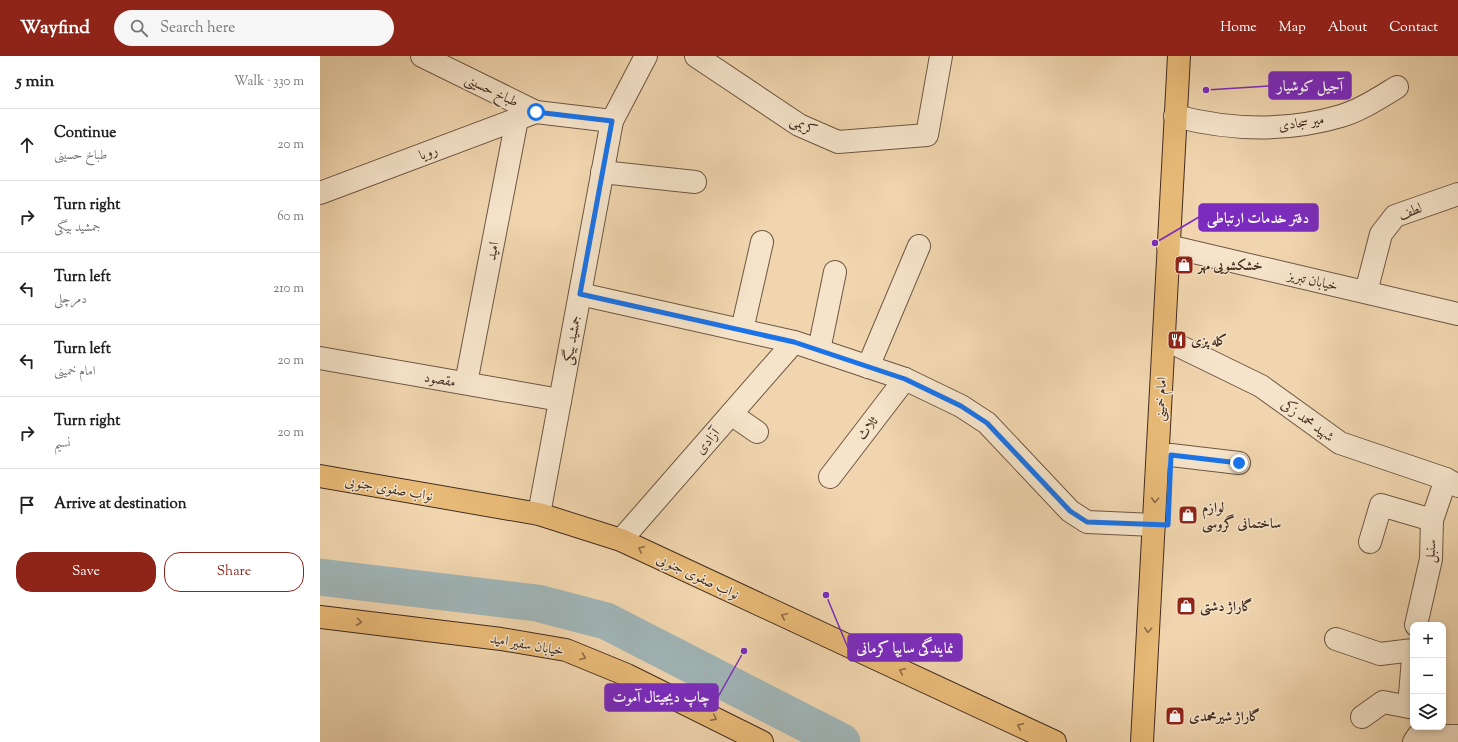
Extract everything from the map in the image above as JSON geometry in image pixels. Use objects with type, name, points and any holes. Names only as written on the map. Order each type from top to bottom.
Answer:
[{"type":"main road","name":"امام خمینی","points":[[1156,742],[1161,525],[1184,57]]},
{"type":"main road","name":"امام خمینی","points":[[1142,742],[1161,525],[1171,455],[1170,344]]},
{"type":"main road","name":"نواب صفوی جنوبی","points":[[320,476],[539,514],[621,540],[1055,742]]},
{"type":"main road","name":"خیابان سفیر امید","points":[[320,617],[501,639],[566,650],[627,675],[762,742]]},
{"type":"street","name":"طباخ حسینی","points":[[422,56],[527,116],[612,121]]},
{"type":"street","name":"جمشید بیگی","points":[[539,514],[612,121],[646,56]]},
{"type":"street","name":"کریمی","points":[[696,56],[799,125],[838,142],[927,134],[941,56]]},
{"type":"street","name":"میر سجادی","points":[[1181,117],[1234,126],[1285,127],[1340,116],[1370,103],[1397,87]]},
{"type":"street","name":"رویا","points":[[320,192],[527,116]]},
{"type":"street","name":"امید","points":[[466,383],[527,116]]},
{"type":"street","points":[[602,172],[695,182]]},
{"type":"street","name":"لطف","points":[[1366,292],[1381,234],[1395,216],[1458,194]]},
{"type":"street","points":[[742,330],[762,242]]},
{"type":"street","points":[[868,366],[919,246]]},
{"type":"street","name":"خیابان تبریز","points":[[1175,247],[1458,314]]},
{"type":"street","points":[[819,350],[835,272]]},
{"type":"street","points":[[580,294],[794,342],[905,379],[961,406],[987,423],[1070,511],[1087,522],[1161,525]]},
{"type":"street","name":"آزادی","points":[[621,540],[794,342]]},
{"type":"street","name":"شهید محمد زکی","points":[[1170,344],[1261,386],[1340,443],[1452,483]]},
{"type":"street","name":"مقصود","points":[[320,358],[560,400]]},
{"type":"street","name":"ثلاث","points":[[830,477],[905,379]]},
{"type":"street","points":[[731,414],[757,432]]},
{"type":"street","points":[[1171,455],[1239,463]]},
{"type":"street","name":"سنبل","points":[[1417,622],[1431,559],[1432,520],[1452,483]]},
{"type":"street","points":[[1370,542],[1381,505],[1432,520]]},
{"type":"street","points":[[1336,639],[1380,654],[1410,650]]},
{"type":"street","points":[[1362,717],[1383,702],[1409,707],[1410,694]]},
{"type":"street","points":[[1414,742],[1418,736],[1458,736]]},
{"type":"waterway","points":[[320,577],[537,603],[606,621],[842,742]]},
{"type":"place","name":"آجیل کوشیار","points":[[1206,90]]},
{"type":"place","name":"دفتر خدمات ارتباطی","points":[[1155,243]]},
{"type":"place","name":"خشکشویی مهر","points":[[1184,265]]},
{"type":"place","name":"کله پزی","points":[[1177,340]]},
{"type":"place","name":"لوازم ساختمانی گروسی","points":[[1188,515]]},
{"type":"place","name":"نمایندگی سایپا کرمانی","points":[[826,595]]},
{"type":"place","name":"گاراژ دشتی","points":[[1186,606]]},
{"type":"place","name":"چاپ دیجیتال آموت","points":[[744,651]]},
{"type":"place","name":"گاراژ شیرمحمدی","points":[[1175,716]]},
{"type":"route","points":[[536,112],[612,121],[580,294],[794,342],[905,379],[961,406],[987,423],[1020,456],[1070,511],[1087,522],[1168,525],[1171,455],[1239,463]]}]
